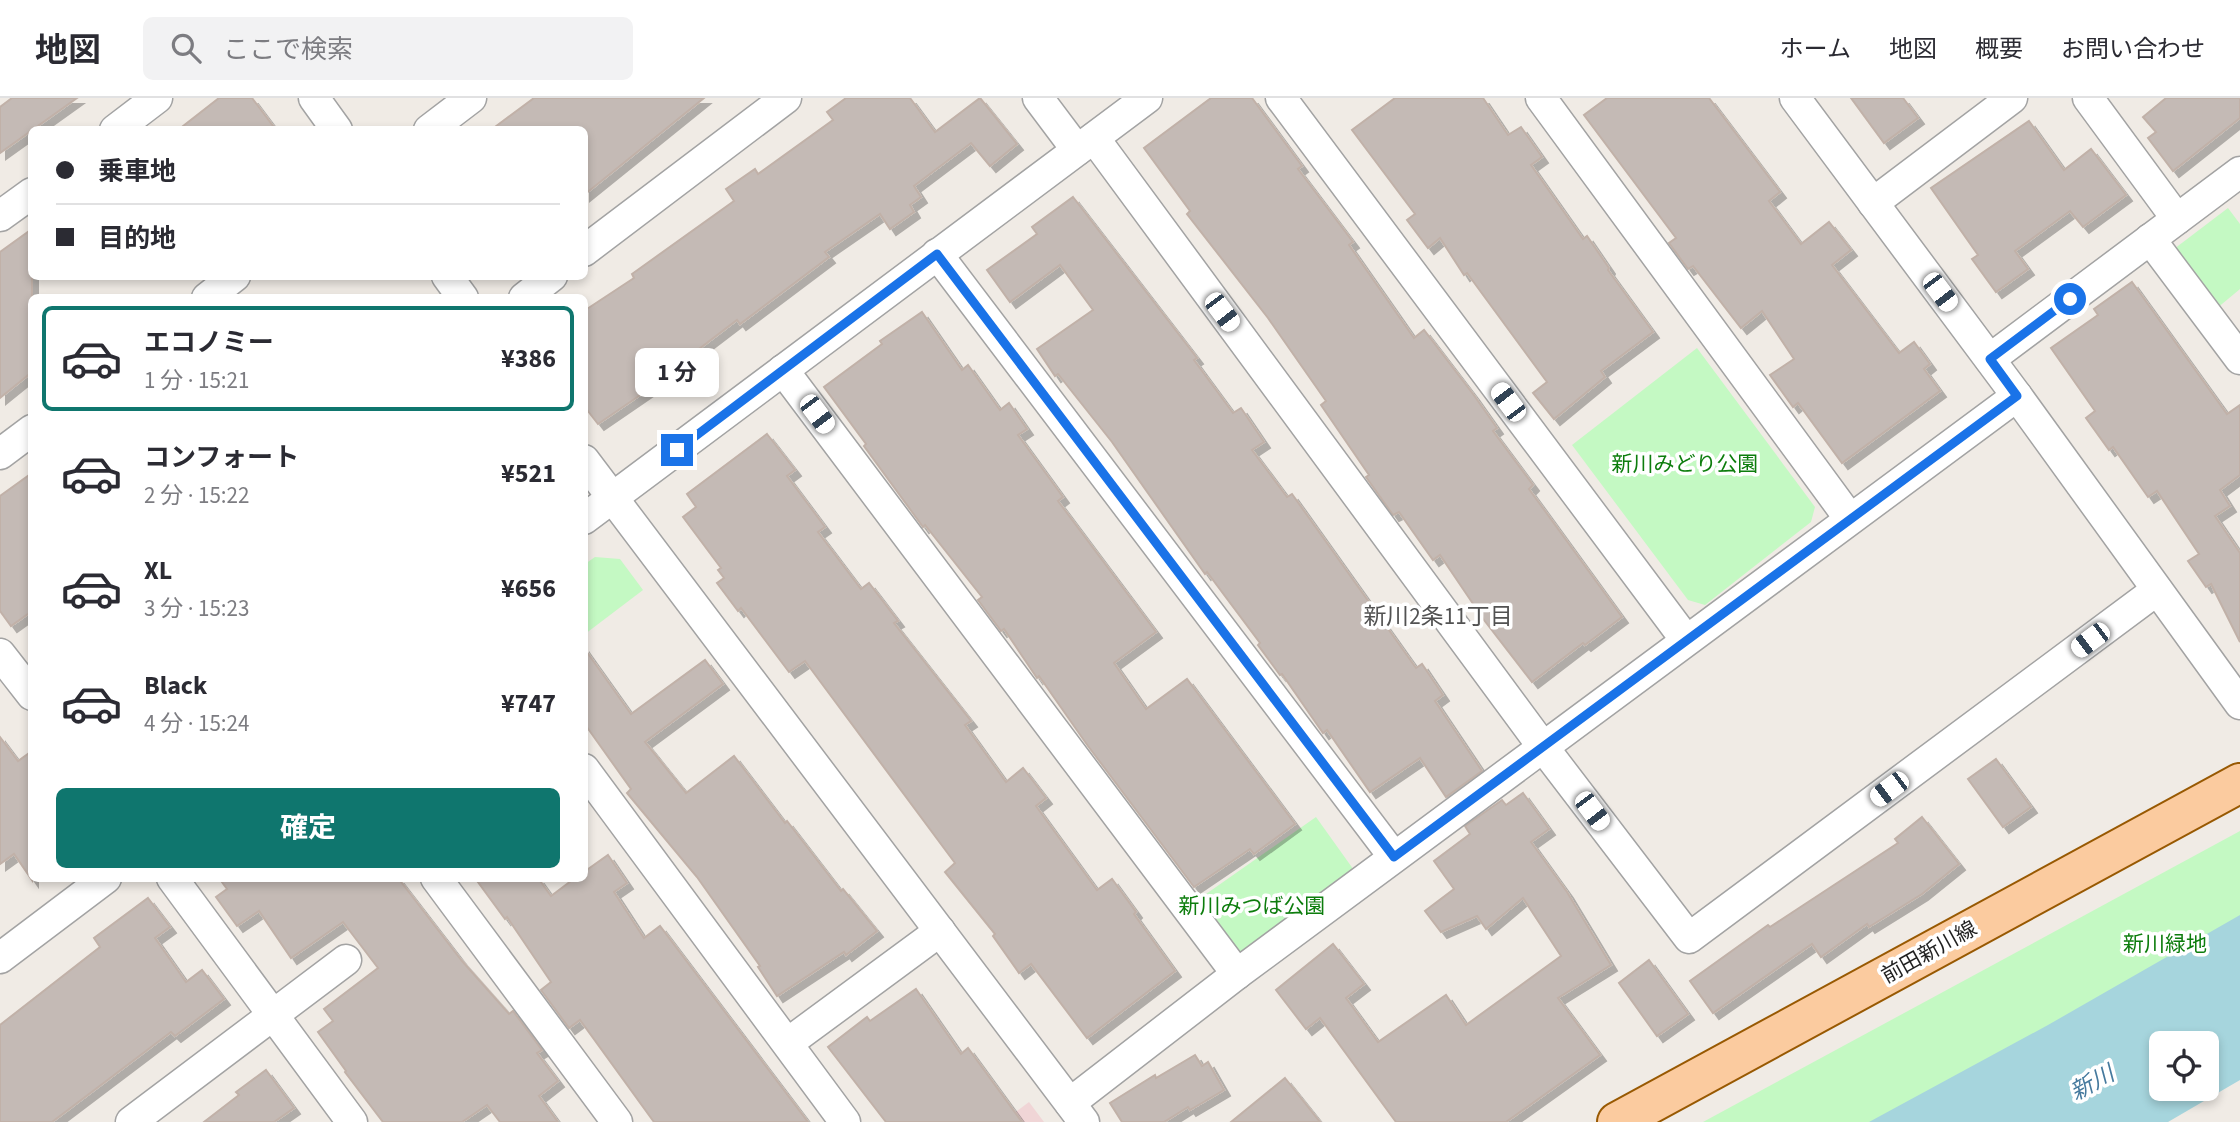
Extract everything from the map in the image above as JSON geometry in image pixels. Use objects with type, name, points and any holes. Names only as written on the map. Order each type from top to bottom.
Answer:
[{"type":"main road","name":"前田新川線","points":[[1618,1122],[2240,783]]},
{"type":"street","points":[[120,126],[157,98]]},
{"type":"street","points":[[314,98],[334,126]]},
{"type":"street","points":[[434,126],[471,98]]},
{"type":"street","points":[[588,248],[786,98]]},
{"type":"street","points":[[1038,98],[1086,144],[1689,938],[2157,590]]},
{"type":"street","points":[[588,516],[1147,98]]},
{"type":"street","points":[[1281,98],[1686,640]]},
{"type":"street","points":[[1541,98],[1850,519]]},
{"type":"street","points":[[1795,98],[1990,359],[2240,704]]},
{"type":"street","points":[[1873,203],[2012,98]]},
{"type":"street","points":[[2088,98],[2177,219]]},
{"type":"street","points":[[1990,359],[2240,172]]},
{"type":"street","points":[[0,216],[28,196]]},
{"type":"street","points":[[2150,239],[2240,359]]},
{"type":"street","points":[[937,254],[1394,857]]},
{"type":"street","points":[[212,294],[230,280]]},
{"type":"street","points":[[529,294],[547,280]]},
{"type":"street","points":[[783,370],[1237,974]]},
{"type":"street","points":[[588,465],[1077,1112],[1237,974],[2017,396]]},
{"type":"street","points":[[0,454],[28,433]]},
{"type":"street","points":[[0,654],[27,681]]},
{"type":"street","points":[[588,774],[845,1122]]},
{"type":"street","points":[[0,958],[101,882]]},
{"type":"street","points":[[175,882],[352,1122]]},
{"type":"street","points":[[439,882],[617,1122]]},
{"type":"street","points":[[788,1043],[940,932]]},
{"type":"street","points":[[131,1122],[346,960]]},
{"type":"shaded area","points":[[1029,1102],[1044,1122],[1002,1122]]},
{"type":"green space","points":[[2228,208],[2240,224],[2240,289],[2216,309],[2174,249]]},
{"type":"green space","name":"新川みどり公園","points":[[1697,348],[1815,507],[1811,522],[1705,605],[1688,600],[1572,445]]},
{"type":"green space","points":[[595,557],[620,559],[643,590],[588,632],[588,562]]},
{"type":"green space","name":"新川みつば公園","points":[[1316,817],[1356,873],[1238,961],[1196,901]]},
{"type":"green space","name":"新川緑地","points":[[2240,831],[2240,977],[1964,1122],[1703,1122]]},
{"type":"water","name":"新川","points":[[2240,915],[2240,1080],[2219,1092],[2219,1031],[2149,1031],[2149,1101],[2204,1101],[2168,1122],[1869,1122],[2048,1025]]},
{"type":"building","points":[[12,98],[77,98],[38,126],[28,126],[28,133],[0,153],[0,107]]},
{"type":"building","points":[[219,98],[252,98],[273,126],[183,126]]},
{"type":"building","points":[[534,98],[704,98],[588,192],[588,126],[496,126]]},
{"type":"building","points":[[846,98],[910,98],[935,132],[980,98],[1017,144],[990,166],[971,143],[914,186],[921,197],[910,205],[914,212],[890,229],[880,214],[825,252],[829,257],[740,324],[737,320],[682,362],[684,365],[598,424],[588,411],[588,308],[634,278],[632,274],[734,201],[726,189],[755,169],[758,174],[833,120],[827,112]]},
{"type":"building","points":[[1211,98],[1252,98],[1302,166],[1298,169],[1353,242],[1349,245],[1414,338],[1424,330],[1473,394],[1497,428],[1493,431],[1533,485],[1529,489],[1622,617],[1532,682],[1484,620],[1440,555],[1433,560],[1399,512],[1393,515],[1321,405],[1326,401],[1268,318],[1187,214],[1190,211],[1144,148]]},
{"type":"building","points":[[1395,98],[1483,98],[1508,135],[1521,127],[1542,157],[1531,165],[1583,239],[1587,236],[1653,332],[1601,371],[1605,377],[1554,419],[1533,393],[1547,382],[1467,273],[1464,275],[1440,238],[1428,248],[1407,220],[1415,214],[1352,130]]},
{"type":"building","points":[[1607,98],[1709,98],[1780,192],[1769,201],[1801,244],[1829,222],[1851,250],[1832,265],[1899,353],[1914,342],[1930,364],[1924,369],[1940,391],[1842,463],[1798,403],[1793,407],[1770,375],[1794,359],[1762,311],[1741,328],[1693,266],[1688,269],[1669,243],[1676,238],[1584,115]]},
{"type":"building","points":[[1851,98],[1903,98],[1918,118],[1884,143]]},
{"type":"building","points":[[2166,98],[2240,98],[2240,118],[2173,171],[2148,138],[2156,132],[2143,117]]},
{"type":"building","points":[[2029,121],[2064,170],[2091,149],[2126,195],[2083,227],[2070,211],[2015,251],[2028,269],[1996,292],[1972,259],[1978,255],[1931,188]]},
{"type":"building","points":[[1073,197],[1197,358],[1194,360],[1233,413],[1241,408],[1264,442],[1252,450],[1287,497],[1292,494],[1416,668],[1422,664],[1443,695],[1435,701],[1482,771],[1446,797],[1420,758],[1370,792],[1327,730],[1323,733],[1258,645],[1260,643],[1207,572],[1205,574],[1112,442],[1058,374],[1055,376],[1037,349],[1093,310],[1060,265],[1010,302],[987,270],[1037,234],[1032,227]]},
{"type":"building","points":[[28,232],[28,280],[32,280],[32,294],[28,294],[28,375],[0,398],[0,252]]},
{"type":"building","points":[[2132,282],[2227,414],[2240,405],[2240,475],[2220,490],[2230,506],[2215,516],[2240,553],[2240,642],[2211,584],[2206,587],[2188,561],[2199,554],[2157,491],[2148,497],[2113,447],[2109,450],[2086,418],[2095,411],[2051,348],[2098,315],[2094,309]]},
{"type":"building","points":[[922,312],[962,370],[968,365],[1000,410],[1009,403],[1027,429],[1018,435],[1063,497],[1058,501],[1156,632],[1114,663],[1146,709],[1187,679],[1295,824],[1254,854],[1250,849],[1194,887],[1039,676],[1037,678],[1004,629],[1001,631],[978,600],[982,597],[925,525],[923,527],[824,387],[882,344],[880,341]]},
{"type":"building","points":[[767,434],[795,470],[787,476],[825,527],[818,532],[861,589],[869,583],[898,621],[894,623],[971,721],[965,725],[1006,782],[1023,768],[1046,798],[1036,806],[1097,890],[1112,879],[1175,971],[1087,1038],[1031,964],[1019,973],[993,936],[995,934],[945,872],[955,863],[805,661],[789,672],[741,608],[738,611],[717,583],[724,578],[718,570],[721,568],[683,517],[696,507],[687,494]]},
{"type":"building","points":[[28,476],[28,614],[11,626],[0,611],[0,496]]},
{"type":"building","points":[[588,654],[631,714],[705,660],[723,684],[645,742],[686,793],[734,756],[785,823],[787,821],[841,891],[843,889],[877,931],[846,955],[844,952],[777,996],[758,967],[760,966],[697,877],[627,793],[631,789],[588,729]]},
{"type":"building","points":[[0,737],[18,761],[28,754],[28,874],[14,854],[0,864]]},
{"type":"building","points":[[1996,759],[2031,807],[2003,827],[1968,779]]},
{"type":"building","points":[[1523,793],[1549,829],[1531,842],[1567,892],[1611,965],[1558,998],[1600,1055],[1506,1122],[1396,1122],[1320,1018],[1306,1029],[1276,990],[1333,944],[1364,984],[1346,998],[1378,1042],[1446,995],[1466,1025],[1561,956],[1523,898],[1486,929],[1477,916],[1441,932],[1425,911],[1454,889],[1434,861],[1470,834],[1465,826],[1502,800],[1506,805]]},
{"type":"building","points":[[1922,817],[1959,864],[1922,894],[1869,927],[1867,924],[1821,957],[1812,944],[1713,1013],[1690,981],[1768,925],[1770,927],[1898,843],[1895,839]]},
{"type":"building","points":[[608,855],[627,883],[614,892],[644,938],[660,926],[808,1122],[654,1122],[580,1020],[569,1028],[541,990],[551,982],[507,917],[505,919],[478,882],[541,882],[551,896],[570,882],[588,882],[588,869]]},
{"type":"building","points":[[222,882],[401,882],[462,961],[509,1014],[513,1011],[542,1050],[537,1053],[558,1081],[539,1096],[558,1122],[500,1122],[487,1105],[462,1122],[383,1122],[318,1032],[333,1021],[324,1009],[378,968],[343,922],[291,958],[259,911],[237,926],[216,897],[227,889]]},
{"type":"building","points":[[148,898],[170,927],[155,938],[186,982],[202,970],[224,999],[175,1036],[171,1032],[52,1122],[0,1122],[0,1025],[100,947],[94,938]]},
{"type":"building","points":[[1649,960],[1688,1014],[1657,1036],[1619,983]]},
{"type":"building","points":[[916,989],[961,1054],[968,1048],[1022,1122],[886,1122],[828,1047],[867,1017],[870,1021]]},
{"type":"building","points":[[1195,1055],[1202,1066],[1208,1062],[1224,1090],[1164,1122],[1122,1122],[1110,1103],[1155,1075],[1156,1078]]},
{"type":"building","points":[[266,1070],[294,1108],[274,1122],[204,1122],[239,1095],[236,1092]]},
{"type":"building","points":[[1285,1078],[1320,1122],[1231,1122]]},
{"type":"district","name":"新川2条11丁目","points":[[1438,616]]},
{"type":"route","points":[[677,450],[937,254],[1394,857],[2017,396],[1990,359],[2070,299]]}]
